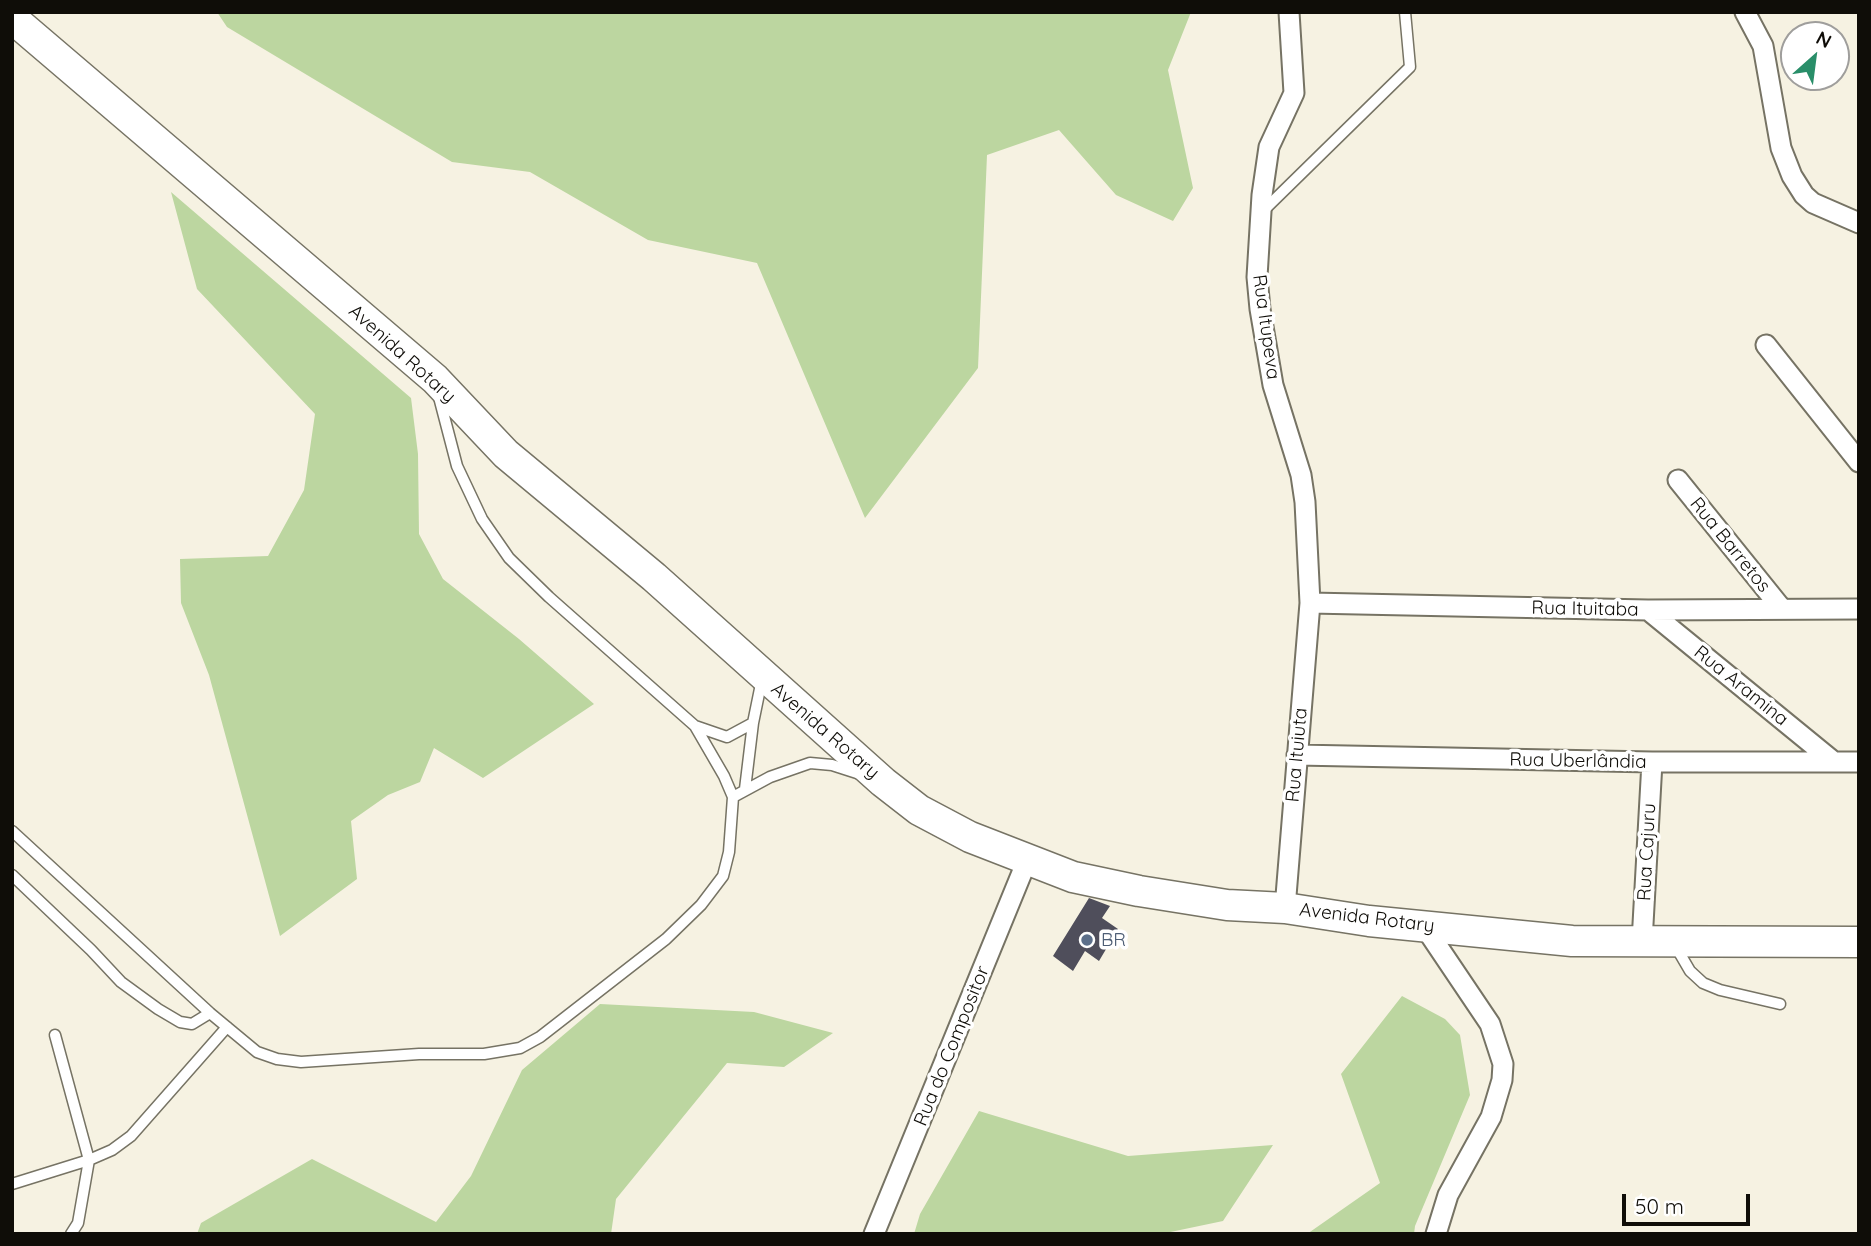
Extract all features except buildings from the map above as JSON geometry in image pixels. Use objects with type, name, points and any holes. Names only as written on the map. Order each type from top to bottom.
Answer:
[{"type":"main road","name":"Avenida Rotary","points":[[12,18],[435,379],[506,454],[654,577],[883,782],[919,810],[970,837],[1073,877],[1227,905],[1285,908],[1369,921],[1572,941],[1859,942]]},
{"type":"street","name":"Rua Itupeva","points":[[1289,12],[1294,93],[1269,147],[1257,277],[1273,385],[1301,475],[1310,603]]},
{"type":"street","points":[[1745,12],[1763,46],[1781,148],[1792,176],[1804,195],[1813,203],[1859,223]]},
{"type":"street","points":[[1766,345],[1859,462]]},
{"type":"street","name":"Rua Barretos","points":[[1678,480],[1782,610]]},
{"type":"street","name":"Rua Ituitaba","points":[[1310,603],[1648,610],[1859,609]]},
{"type":"street","name":"Rua Ituiuta","points":[[1285,908],[1310,603]]},
{"type":"street","name":"Rua Aramina","points":[[1648,610],[1834,762]]},
{"type":"street","name":"Rua Uberlândia","points":[[1297,755],[1652,762],[1859,762]]},
{"type":"street","name":"Rua Cajuru","points":[[1642,942],[1652,762]]},
{"type":"street","name":"Rua do Compositor","points":[[874,1234],[1028,858]]},
{"type":"street","points":[[1424,926],[1490,1024],[1503,1064],[1502,1080],[1491,1117],[1448,1195],[1436,1234]]},
{"type":"lane","points":[[1261,213],[1410,67],[1405,12]]},
{"type":"lane","points":[[12,831],[210,1013],[257,1052],[277,1059],[301,1062],[484,1054],[520,1048],[540,1037],[666,939],[701,905],[723,876],[729,852],[733,797],[695,726],[549,597],[509,558],[482,519],[457,466],[435,379]]},
{"type":"lane","points":[[746,789],[763,677]]},
{"type":"lane","points":[[695,726],[727,737],[754,723]]},
{"type":"lane","points":[[733,797],[770,777],[810,763],[832,765],[883,782]]},
{"type":"lane","points":[[12,875],[121,982],[158,1009],[180,1023],[192,1024],[210,1013]]},
{"type":"lane","points":[[1674,943],[1690,971],[1703,983],[1720,990],[1780,1004]]},
{"type":"lane","points":[[13,1182],[89,1160],[112,1150],[131,1136],[227,1027]]},
{"type":"lane","points":[[55,1035],[89,1160],[78,1223],[71,1234]]},
{"type":"green space","points":[[217,12],[1191,12],[1168,70],[1193,188],[1173,221],[1116,195],[1059,130],[987,155],[978,368],[865,518],[757,263],[648,240],[530,172],[452,162],[227,27]]},
{"type":"green space","points":[[171,192],[411,398],[418,454],[419,534],[443,579],[519,639],[594,704],[483,778],[434,748],[420,782],[388,795],[351,821],[357,879],[280,936],[209,675],[181,603],[180,559],[268,556],[304,490],[315,414],[197,289]]},
{"type":"green space","points":[[1402,996],[1445,1019],[1460,1035],[1470,1095],[1414,1234],[1307,1234],[1380,1183],[1341,1074]]},
{"type":"green space","points":[[600,1004],[754,1012],[833,1033],[784,1067],[727,1063],[616,1199],[611,1234],[197,1234],[201,1223],[312,1159],[436,1222],[471,1176],[522,1070]]},
{"type":"green space","points":[[979,1111],[1128,1156],[1273,1145],[1223,1221],[1161,1234],[914,1234],[920,1214]]},
{"type":"place","name":"BR","points":[[1087,940]]}]
